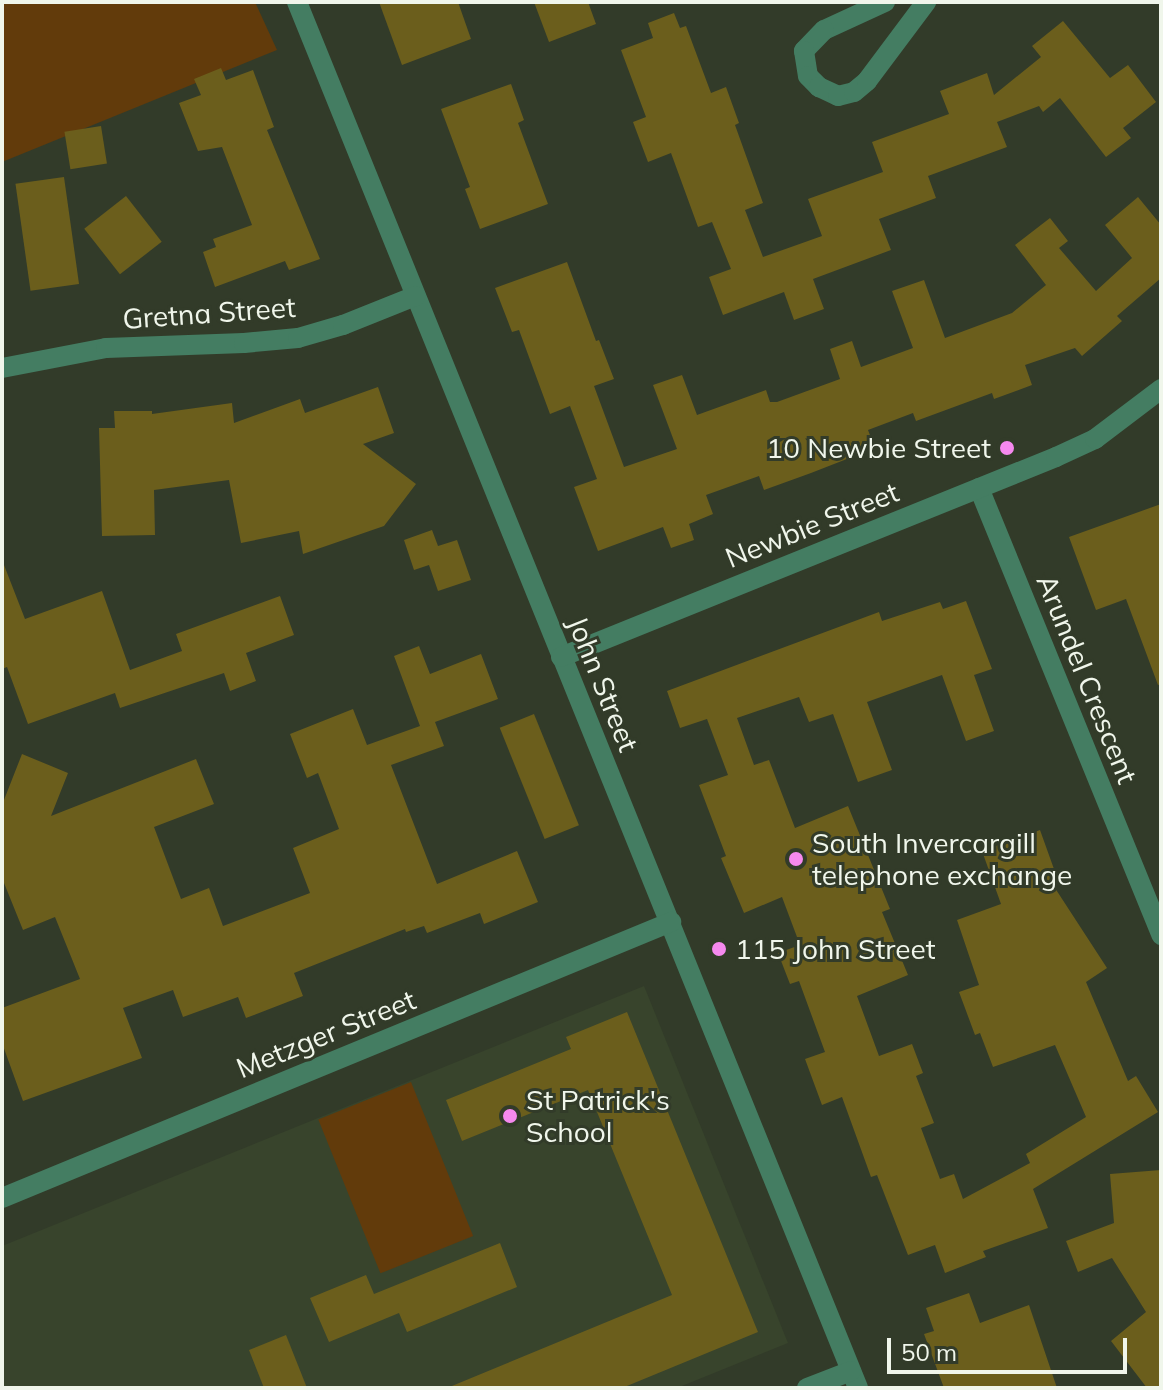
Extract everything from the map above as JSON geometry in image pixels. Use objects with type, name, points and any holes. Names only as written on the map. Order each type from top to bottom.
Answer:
[{"type":"street","name":"John Street","points":[[297,2],[854,1379]]},
{"type":"street","points":[[885,2],[824,30],[804,51],[808,76],[819,87],[838,96],[854,92],[867,81],[926,2]]},
{"type":"street","name":"Gretna Street","points":[[2,368],[106,348],[298,338],[343,325],[415,296]]},
{"type":"street","name":"Newbie Street","points":[[561,657],[1095,439],[1161,389]]},
{"type":"street","name":"Arundel Crescent","points":[[979,488],[1161,935]]},
{"type":"street","name":"Metzger Street","points":[[2,1198],[671,922]]},
{"type":"street","points":[[807,1388],[854,1379]]},
{"type":"shaded area","points":[[2,2],[255,2],[277,50],[2,162]]},
{"type":"shaded area","name":"St Patrick's School","points":[[644,986],[788,1343],[677,1388],[2,1388],[2,1246]]},
{"type":"shaded area","points":[[411,1082],[473,1236],[380,1273],[318,1119]]},
{"type":"building","points":[[379,2],[458,2],[471,39],[402,65]]},
{"type":"building","points":[[534,2],[588,2],[596,24],[549,42]]},
{"type":"building","points":[[674,13],[680,28],[686,26],[711,93],[726,87],[739,123],[735,125],[763,203],[745,210],[763,257],[822,236],[808,199],[883,172],[872,142],[949,114],[940,91],[987,73],[994,95],[1041,57],[1032,46],[1063,21],[1110,78],[1128,65],[1156,102],[1123,128],[1131,138],[1106,157],[1060,98],[1043,112],[1039,106],[997,122],[1007,147],[928,176],[936,198],[879,219],[891,250],[813,279],[824,309],[794,320],[784,292],[723,315],[709,277],[731,269],[712,222],[698,227],[671,153],[648,162],[633,122],[646,117],[621,50],[653,38],[648,23]]},
{"type":"building","points":[[221,68],[226,80],[253,70],[274,127],[267,130],[320,259],[289,270],[285,261],[215,287],[203,252],[216,247],[213,239],[252,225],[222,147],[198,151],[179,103],[201,95],[194,79]]},
{"type":"building","points":[[511,84],[524,120],[518,123],[548,204],[480,229],[465,189],[470,187],[441,109]]},
{"type":"building","points":[[101,126],[107,164],[70,169],[64,132]]},
{"type":"building","points":[[64,177],[79,284],[31,291],[15,184]]},
{"type":"building","points":[[126,196],[162,242],[120,274],[84,229]]},
{"type":"building","points":[[1138,197],[1161,225],[1161,278],[1117,316],[1122,321],[1082,356],[1075,348],[1025,365],[1032,385],[994,399],[992,393],[916,421],[913,413],[868,430],[875,448],[811,473],[764,490],[759,476],[706,495],[713,514],[689,524],[694,540],[671,548],[663,527],[598,551],[574,487],[597,479],[570,406],[550,414],[519,330],[512,332],[495,288],[567,262],[596,341],[599,340],[614,379],[594,386],[624,467],[677,449],[653,385],[682,375],[697,415],[766,390],[770,402],[777,402],[840,379],[830,349],[852,341],[861,367],[913,348],[892,291],[924,280],[945,338],[1012,313],[1046,285],[1015,245],[1050,218],[1068,241],[1059,248],[1096,291],[1132,258],[1105,225]]},
{"type":"building","points":[[378,387],[394,433],[363,444],[416,484],[384,526],[303,554],[299,531],[241,543],[229,480],[154,490],[155,535],[102,536],[99,428],[115,428],[114,411],[152,411],[152,414],[232,403],[234,423],[300,399],[305,413]]},
{"type":"building","points":[[1161,504],[1161,684],[1158,685],[1126,599],[1096,610],[1069,537]]},
{"type":"building","points":[[432,530],[438,546],[457,540],[471,580],[438,591],[429,565],[414,570],[404,540]]},
{"type":"building","points":[[4,565],[25,619],[102,591],[130,670],[182,651],[176,634],[280,596],[294,635],[246,653],[256,681],[230,691],[224,673],[120,708],[115,693],[28,724],[7,667],[2,669]]},
{"type":"building","points":[[966,601],[992,669],[974,675],[994,731],[966,741],[942,675],[867,702],[892,770],[858,782],[833,714],[809,722],[799,697],[737,718],[754,765],[769,760],[795,828],[848,806],[890,909],[882,912],[908,975],[857,996],[879,1056],[912,1044],[923,1073],[916,1076],[934,1123],[921,1128],[940,1179],[954,1174],[963,1199],[1030,1163],[1026,1154],[1086,1117],[1055,1045],[993,1067],[980,1033],[975,1035],[959,992],[979,985],[957,920],[1001,904],[982,851],[1040,830],[1059,883],[1053,885],[1107,968],[1086,982],[1128,1081],[1136,1076],[1158,1112],[1033,1189],[1048,1228],[983,1251],[986,1257],[945,1273],[935,1245],[908,1255],[877,1175],[871,1177],[842,1097],[822,1105],[805,1059],[825,1052],[799,981],[790,984],[778,953],[800,945],[782,897],[744,913],[721,858],[726,856],[699,785],[728,775],[707,719],[680,728],[667,691],[879,612],[882,621],[940,602],[943,609]]},
{"type":"building","points":[[419,646],[430,674],[481,654],[498,699],[435,722],[444,746],[391,765],[437,884],[517,851],[538,902],[484,924],[480,913],[427,933],[424,926],[406,932],[405,929],[294,973],[303,996],[246,1018],[238,997],[183,1017],[173,990],[123,1008],[142,1058],[23,1101],[2,1043],[2,1008],[80,979],[55,917],[23,930],[2,878],[2,805],[22,754],[68,773],[51,816],[196,759],[214,804],[154,827],[181,899],[209,888],[223,926],[310,893],[293,848],[339,829],[318,773],[307,778],[290,734],[353,709],[367,745],[420,726],[394,656]]},
{"type":"building","points":[[534,714],[579,825],[545,839],[500,728]]},
{"type":"building","points":[[627,1012],[758,1332],[622,1388],[447,1388],[672,1295],[588,1090],[462,1141],[446,1100],[571,1049],[566,1037]]},
{"type":"building","points":[[1161,1170],[1161,1388],[1147,1388],[1111,1341],[1146,1312],[1112,1258],[1078,1272],[1066,1241],[1114,1223],[1110,1174]]},
{"type":"building","points":[[500,1243],[517,1287],[407,1332],[399,1313],[329,1342],[310,1298],[366,1275],[374,1294]]},
{"type":"building","points":[[969,1293],[980,1323],[1029,1305],[1057,1388],[944,1388],[924,1334],[934,1331],[926,1308]]},
{"type":"building","points":[[286,1335],[307,1388],[264,1388],[249,1350]]},
{"type":"place","name":"10 Newbie Street","points":[[1007,448]]},
{"type":"place","name":"South Invercargill telephone exchange","points":[[796,859]]},
{"type":"place","name":"115 John Street","points":[[719,949]]},
{"type":"place","name":"St Patrick's School","points":[[510,1116]]}]
